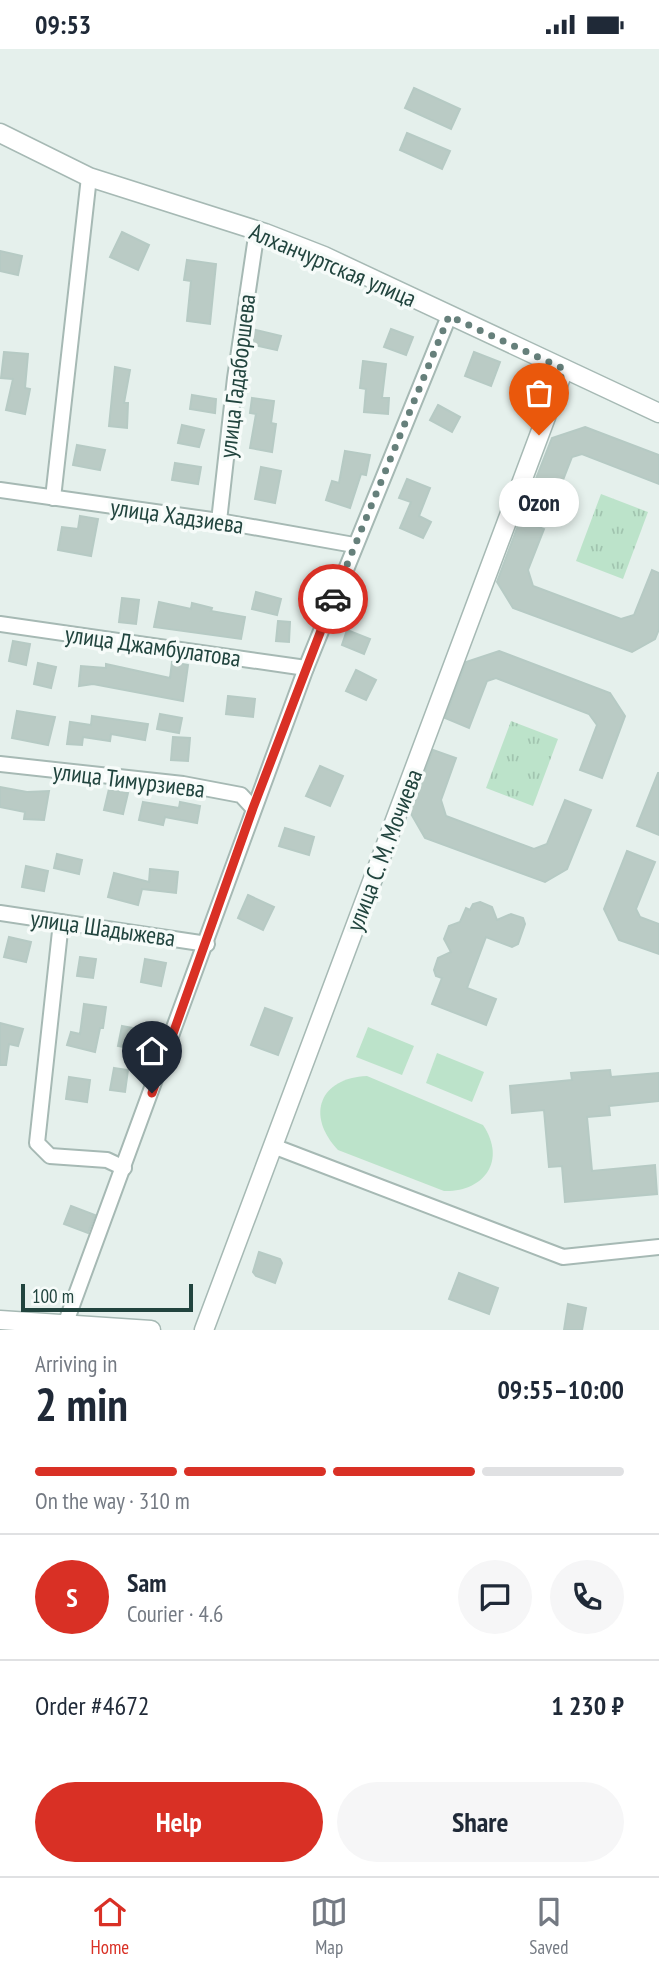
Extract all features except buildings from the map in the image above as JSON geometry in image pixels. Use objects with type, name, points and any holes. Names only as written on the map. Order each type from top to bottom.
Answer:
[{"type":"street","name":"Алханчуртская улица","points":[[0,133],[89,177],[257,230],[324,256],[659,413]]},
{"type":"street","points":[[54,498],[89,177]]},
{"type":"street","name":"улица Гадаборшева","points":[[219,521],[235,378],[257,230]]},
{"type":"street","points":[[66,1322],[306,668],[449,316]]},
{"type":"street","name":"улица С. М. Мочиева","points":[[204,1330],[564,369]]},
{"type":"street","name":"улица Хадзиева","points":[[0,490],[219,521],[354,545]]},
{"type":"street","name":"улица Джамбулатова","points":[[0,624],[306,668]]},
{"type":"street","name":"улица Тимурзиева","points":[[0,764],[183,784],[241,795],[253,808]]},
{"type":"street","name":"улица Шадыжева","points":[[0,913],[206,944]]},
{"type":"street","points":[[61,922],[37,1143],[50,1156],[107,1160],[124,1168]]},
{"type":"street","points":[[273,1146],[562,1257],[659,1247]]},
{"type":"street","points":[[0,1320],[66,1322],[151,1330]]},
{"type":"green space","points":[[601,494],[648,512],[623,579],[576,561]]},
{"type":"green space","points":[[511,721],[558,739],[533,806],[486,788]]},
{"type":"green space","points":[[368,1027],[414,1046],[402,1075],[356,1057]]},
{"type":"green space","points":[[437,1053],[484,1072],[472,1102],[426,1083]]},
{"type":"green space","points":[[367,1076],[483,1125],[493,1151],[488,1172],[470,1186],[444,1191],[338,1150],[322,1124],[322,1101],[328,1091],[338,1083]]},
{"type":"way so far","points":[[333,599],[449,316],[564,369],[539,435]]},
{"type":"place","name":"Ozon","points":[[539,435]]},
{"type":"route","points":[[152,1093],[253,808],[333,599]]}]
